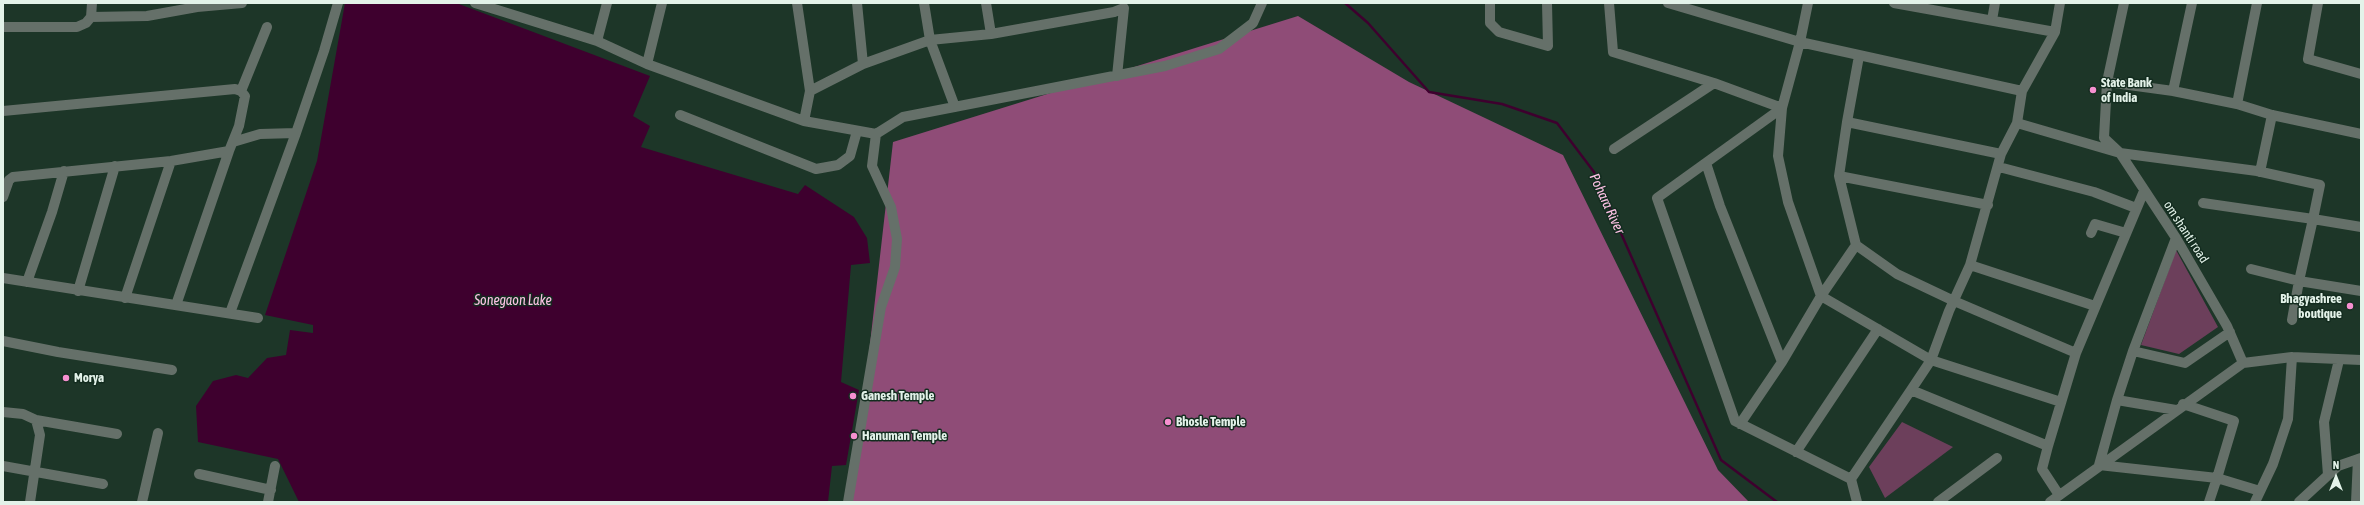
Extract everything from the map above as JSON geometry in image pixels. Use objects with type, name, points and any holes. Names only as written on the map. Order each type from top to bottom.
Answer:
[{"type":"street","points":[[3,27],[77,27],[86,23],[91,17],[92,3]]},
{"type":"street","points":[[91,17],[147,16],[197,7],[242,3]]},
{"type":"street","points":[[230,313],[296,133],[324,51],[338,3]]},
{"type":"street","points":[[475,3],[597,41],[647,64],[804,121],[876,134],[903,117],[1165,66],[1219,49],[1253,23],[1262,3]]},
{"type":"street","points":[[597,41],[607,3]]},
{"type":"street","points":[[647,64],[662,3]]},
{"type":"street","points":[[797,3],[810,91],[804,121]]},
{"type":"street","points":[[857,3],[863,64]]},
{"type":"street","points":[[924,3],[930,40],[955,107]]},
{"type":"street","points":[[986,3],[991,34]]},
{"type":"street","points":[[1490,3],[1490,23],[1500,32],[1548,46],[1547,3]]},
{"type":"street","points":[[1609,3],[1613,52],[1714,83],[1782,108]]},
{"type":"street","points":[[1668,3],[1800,42],[2022,91]]},
{"type":"street","points":[[1808,3],[1800,42],[1782,108],[1778,156],[1788,202],[1821,296],[1931,360],[2061,402]]},
{"type":"street","points":[[1894,3],[1938,7],[1992,20],[2055,32]]},
{"type":"street","points":[[1992,20],[1995,3]]},
{"type":"street","points":[[1857,502],[1851,479],[1931,360],[1970,265],[1999,167],[2001,154],[2017,123],[2022,91],[2055,32],[2060,3]]},
{"type":"street","name":"om shanti road","points":[[2124,3],[2107,82],[2104,138],[2120,153],[2176,238],[2230,332],[2243,363]]},
{"type":"street","points":[[2173,91],[2192,3]]},
{"type":"street","points":[[2237,104],[2257,3]]},
{"type":"street","points":[[2318,3],[2308,59],[2361,74]]},
{"type":"street","points":[[810,91],[863,64],[930,40],[991,34],[1114,12],[1124,8],[1117,76]]},
{"type":"street","points":[[176,305],[239,126],[245,96],[242,90],[267,27]]},
{"type":"street","points":[[1859,56],[1839,176],[1856,245],[1897,274],[1954,301],[2076,353]]},
{"type":"street","points":[[2107,82],[2173,91],[2237,104],[2272,115],[2361,134]]},
{"type":"street","points":[[1614,149],[1714,83]]},
{"type":"street","points":[[3,110],[234,89],[242,90]]},
{"type":"street","points":[[1782,108],[1657,198],[1735,421],[1851,479]]},
{"type":"street","points":[[680,115],[816,169],[838,165],[850,156],[857,131]]},
{"type":"street","points":[[2260,172],[2272,115]]},
{"type":"street","points":[[1847,122],[2001,154]]},
{"type":"street","points":[[2017,123],[2120,153],[2260,172],[2320,186],[2292,320]]},
{"type":"street","points":[[3,197],[11,178],[64,171],[171,161],[231,146],[260,134],[296,133]]},
{"type":"street","points":[[848,502],[881,307],[896,267],[897,239],[890,207],[872,166],[876,134]]},
{"type":"street","points":[[125,298],[171,161]]},
{"type":"street","points":[[1706,163],[1720,206],[1782,362]]},
{"type":"street","points":[[78,291],[115,166]]},
{"type":"street","points":[[1999,167],[2094,192],[2136,208]]},
{"type":"street","points":[[27,282],[52,212],[64,171]]},
{"type":"street","points":[[1839,176],[1988,205]]},
{"type":"street","points":[[2059,495],[2042,469],[2048,446],[2076,353],[2144,191]]},
{"type":"street","points":[[2203,203],[2361,227]]},
{"type":"street","points":[[2091,233],[2095,224],[2126,233]]},
{"type":"street","points":[[2100,465],[2117,400],[2133,351],[2176,238]]},
{"type":"street","points":[[1740,424],[1782,362],[1821,296],[1856,245]]},
{"type":"street","points":[[1970,265],[2095,306]]},
{"type":"street","points":[[2250,270],[2299,281],[2361,291]]},
{"type":"street","points":[[3,278],[78,291],[258,318]]},
{"type":"street","points":[[1796,452],[1878,329]]},
{"type":"street","points":[[2133,351],[2185,363],[2230,332]]},
{"type":"street","points":[[3,341],[58,352],[172,370]]},
{"type":"street","points":[[2255,502],[2273,464],[2288,418],[2292,358]]},
{"type":"street","points":[[2050,502],[2243,363],[2292,358],[2361,360]]},
{"type":"street","points":[[2328,475],[2324,422],[2340,360]]},
{"type":"street","points":[[1911,390],[2048,446]]},
{"type":"street","points":[[2117,400],[2180,407],[2234,421],[2210,502]]},
{"type":"street","points":[[3,412],[23,414],[36,420],[118,434]]},
{"type":"street","points":[[30,502],[36,471],[40,436],[36,420]]},
{"type":"street","points":[[142,502],[158,433]]},
{"type":"street","points":[[1938,502],[1997,458]]},
{"type":"street","points":[[2299,502],[2338,466],[2360,459],[2356,502]]},
{"type":"street","points":[[2100,465],[2217,478],[2260,491]]},
{"type":"street","points":[[3,466],[103,484]]},
{"type":"street","points":[[268,502],[274,466]]},
{"type":"street","points":[[199,474],[270,490]]},
{"type":"shaded area","points":[[1298,16],[1409,82],[1563,155],[1718,470],[1749,502],[852,502],[893,142]]},
{"type":"shaded area","points":[[2176,250],[2218,327],[2179,354],[2141,345]]},
{"type":"shaded area","points":[[1902,422],[1953,447],[1885,498],[1869,467]]},
{"type":"water","name":"Sonegaon Lake","points":[[345,3],[459,4],[650,76],[633,116],[650,126],[641,147],[798,194],[805,185],[854,217],[867,238],[870,263],[851,265],[841,382],[859,390],[846,465],[832,466],[828,502],[299,502],[278,459],[198,442],[196,406],[213,381],[236,375],[248,378],[267,358],[286,355],[290,330],[313,333],[313,325],[265,315],[317,161]]},
{"type":"waterway","name":"Pohara River","points":[[1345,3],[1368,23],[1429,92],[1502,104],[1557,123],[1594,172],[1721,460],[1777,502]]},
{"type":"place","name":"State Bank of India","points":[[2093,90]]},
{"type":"place","name":"Bhagyashree boutique","points":[[2350,306]]},
{"type":"place","name":"Morya","points":[[66,378]]},
{"type":"place","name":"Ganesh Temple","points":[[853,396]]},
{"type":"place","name":"Bhosle Temple","points":[[1168,422]]},
{"type":"place","name":"Hanuman Temple","points":[[854,436]]}]
